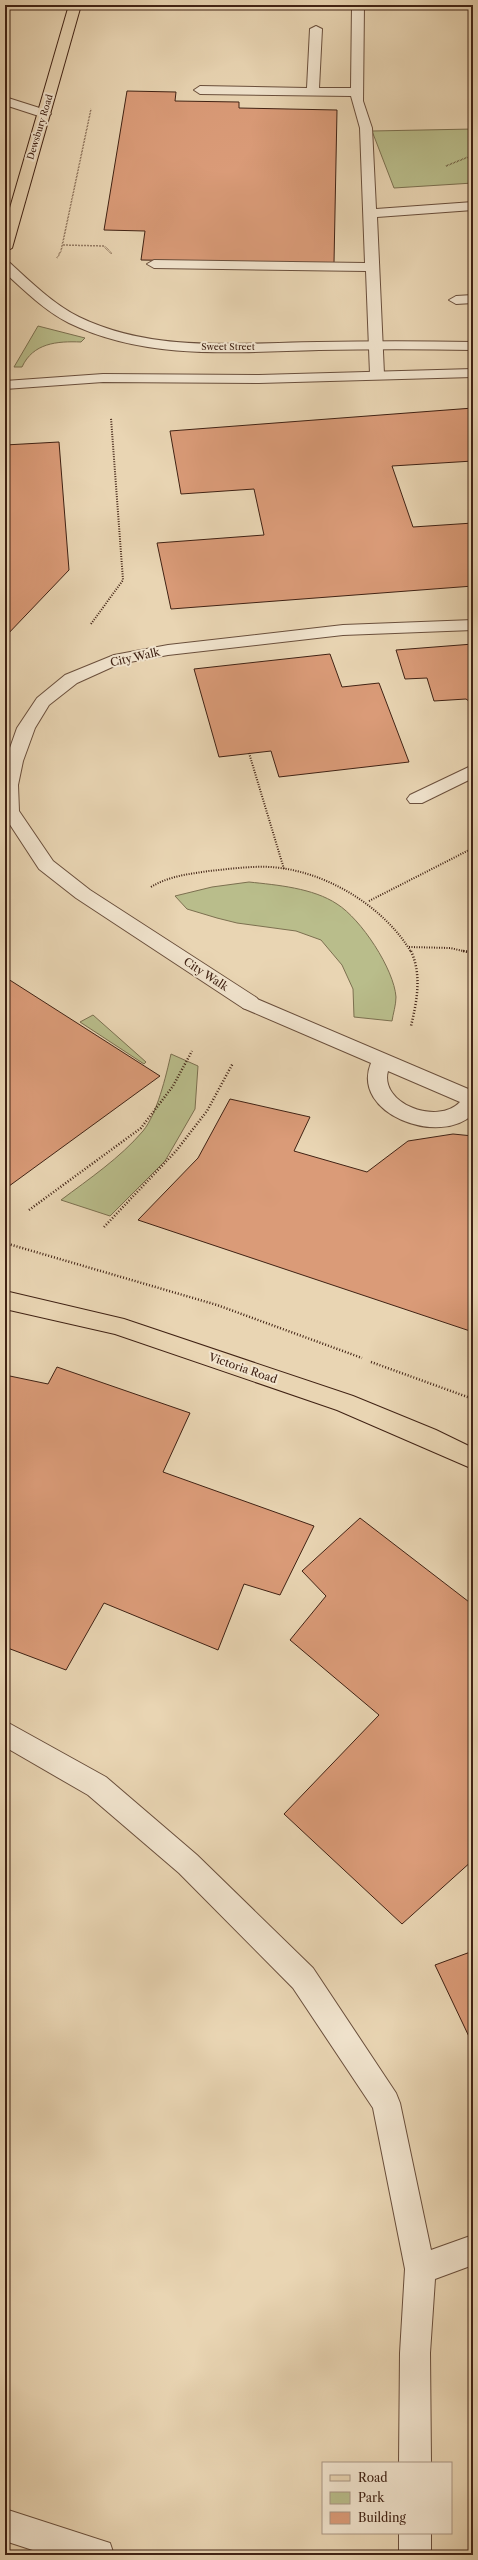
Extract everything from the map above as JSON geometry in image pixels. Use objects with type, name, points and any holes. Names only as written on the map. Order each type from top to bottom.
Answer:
[{"type":"main road","name":"Dewsbury Road","points":[[5,248],[45,114],[75,5]]},
{"type":"main road","name":"Victoria Road","points":[[5,1300],[124,1328],[344,1403],[428,1437],[473,1460]]},
{"type":"street","points":[[358,5],[357,101],[366,128],[377,374]]},
{"type":"street","points":[[313,92],[316,29]]},
{"type":"street","points":[[200,90],[358,92]]},
{"type":"street","points":[[5,101],[45,114]]},
{"type":"street","points":[[370,213],[473,206]]},
{"type":"street","points":[[154,264],[372,267]]},
{"type":"street","name":"Sweet Street","points":[[5,266],[41,298],[74,320],[100,330],[149,343],[204,348],[376,344],[473,346]]},
{"type":"street","points":[[456,300],[473,299]]},
{"type":"street","points":[[5,384],[103,378],[259,379],[377,374],[473,373]]},
{"type":"street","name":"City Walk","points":[[473,625],[343,630],[168,650],[114,660],[71,679],[43,702],[26,728],[7,785],[10,811],[46,865],[113,913],[250,1003],[473,1101]]},
{"type":"street","points":[[416,799],[473,771]]},
{"type":"street","points":[[389,1063],[376,1079],[381,1092],[391,1106],[407,1113],[440,1120],[458,1116],[473,1101]]},
{"type":"street","points":[[5,1733],[97,1786],[188,1864],[303,1978],[386,2103],[420,2269],[415,2353],[415,2462]]},
{"type":"street","points":[[420,2269],[473,2250]]},
{"type":"street","points":[[5,2525],[98,2555]]},
{"type":"street","points":[[414,2555],[415,2534]]},
{"type":"path","points":[[61,251],[92,106]]},
{"type":"path","points":[[62,245],[104,246],[121,264],[154,264]]},
{"type":"path","points":[[71,679],[87,630],[123,580],[111,411]]},
{"type":"path","points":[[248,753],[284,869]]},
{"type":"path","points":[[368,902],[473,848]]},
{"type":"path","points":[[113,913],[157,883],[176,877],[271,867],[284,869],[332,884],[368,902],[391,923],[409,947],[416,971],[417,999],[413,1020],[389,1063]]},
{"type":"path","points":[[409,947],[450,948],[473,953]]},
{"type":"path","points":[[29,1210],[141,1128],[173,1086],[192,1051]]},
{"type":"path","points":[[104,1227],[176,1151],[207,1112],[233,1062]]},
{"type":"path","points":[[5,1243],[217,1305],[473,1399]]},
{"type":"green space","points":[[473,129],[473,183],[394,188],[372,131]]},
{"type":"green space","points":[[38,326],[85,338],[81,342],[55,343],[39,348],[32,353],[22,367],[14,367]]},
{"type":"green space","points":[[249,882],[283,886],[317,894],[337,904],[346,911],[366,933],[383,959],[389,973],[396,997],[392,1021],[354,1017],[353,989],[342,965],[321,940],[296,931],[237,923],[187,909],[175,896],[212,887]]},
{"type":"green space","points":[[93,1015],[146,1062],[144,1064],[80,1022]]},
{"type":"green space","points":[[171,1054],[198,1066],[195,1109],[165,1161],[110,1216],[61,1200],[114,1159],[143,1131],[153,1115],[157,1105]]},
{"type":"building","points":[[127,91],[176,92],[175,101],[239,102],[239,108],[337,110],[334,263],[141,260],[145,231],[104,230]]},
{"type":"building","points":[[473,408],[473,461],[392,466],[413,527],[473,523],[473,586],[171,609],[157,543],[264,535],[254,489],[181,494],[170,431]]},
{"type":"building","points":[[59,442],[69,570],[5,637],[5,445]]},
{"type":"building","points":[[473,644],[473,704],[466,699],[434,701],[427,678],[405,679],[396,650]]},
{"type":"building","points":[[330,654],[342,687],[379,683],[409,762],[279,777],[271,751],[219,757],[194,669]]},
{"type":"building","points":[[5,977],[160,1076],[5,1189]]},
{"type":"building","points":[[230,1099],[310,1117],[294,1151],[367,1172],[408,1141],[453,1134],[473,1136],[473,1332],[138,1220],[198,1158]]},
{"type":"building","points":[[57,1367],[190,1413],[163,1472],[314,1526],[280,1595],[244,1584],[218,1650],[104,1603],[66,1670],[5,1647],[5,1375],[48,1384]]},
{"type":"building","points":[[360,1518],[473,1605],[473,1860],[402,1924],[284,1814],[379,1715],[290,1640],[326,1596],[302,1571]]},
{"type":"building","points":[[473,1951],[473,2045],[435,1965]]}]
